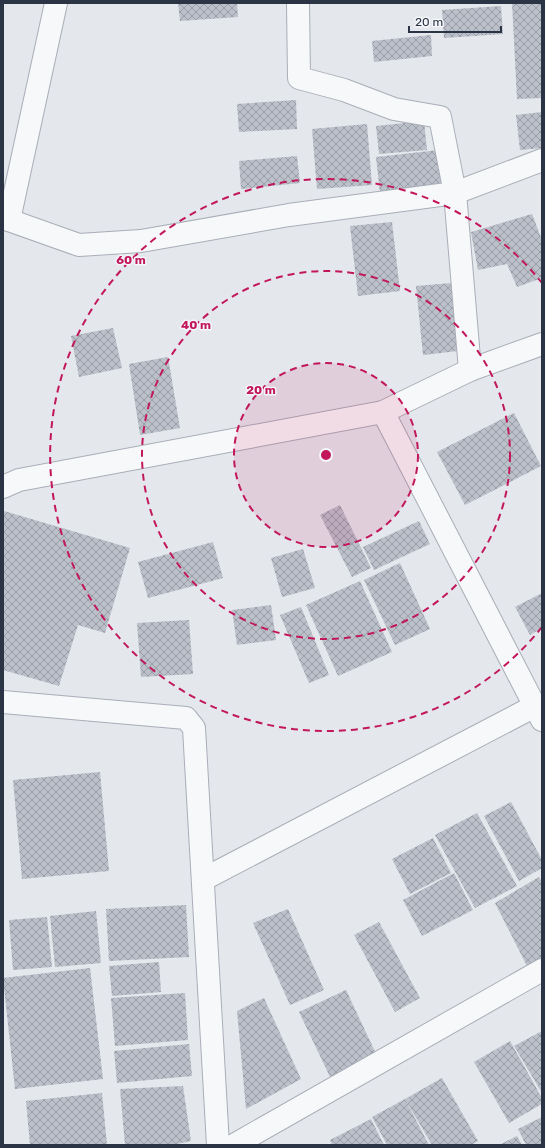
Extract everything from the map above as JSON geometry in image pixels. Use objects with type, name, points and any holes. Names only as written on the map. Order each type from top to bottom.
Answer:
[{"type":"street","points":[[56,3],[6,219],[78,245],[141,241],[289,215],[455,193],[542,160]]},
{"type":"street","points":[[298,3],[299,78],[344,90],[394,109],[440,117],[455,193],[470,370]]},
{"type":"street","points":[[3,488],[18,480],[383,412],[470,370],[542,344]]},
{"type":"street","points":[[204,879],[538,713],[383,412]]},
{"type":"street","points":[[3,702],[186,718],[194,728],[196,734],[218,1145]]},
{"type":"street","points":[[234,1145],[542,970]]},
{"type":"building","points":[[178,3],[237,3],[238,17],[180,21]]},
{"type":"building","points":[[512,3],[542,3],[542,98],[517,99]]},
{"type":"building","points":[[501,6],[503,34],[444,38],[442,10]]},
{"type":"building","points":[[431,35],[432,56],[374,62],[372,41]]},
{"type":"building","points":[[296,100],[297,129],[239,132],[237,104]]},
{"type":"building","points":[[542,112],[542,148],[520,150],[516,115]]},
{"type":"building","points":[[424,121],[427,150],[379,154],[376,126]]},
{"type":"building","points":[[367,124],[372,185],[317,189],[312,129]]},
{"type":"building","points":[[439,150],[443,186],[380,193],[376,157]]},
{"type":"building","points":[[297,156],[300,183],[241,189],[239,161]]},
{"type":"building","points":[[532,214],[542,240],[542,278],[517,287],[507,264],[478,270],[471,232]]},
{"type":"building","points":[[392,222],[400,291],[358,296],[350,226]]},
{"type":"building","points":[[451,283],[458,351],[423,355],[416,286]]},
{"type":"building","points":[[113,328],[122,368],[79,377],[71,336]]},
{"type":"building","points":[[168,357],[180,428],[140,435],[129,364]]},
{"type":"building","points":[[514,413],[541,466],[465,505],[437,452]]},
{"type":"building","points":[[340,505],[371,568],[352,577],[320,515]]},
{"type":"building","points":[[4,511],[130,548],[105,633],[78,625],[59,686],[3,670]]},
{"type":"building","points":[[419,521],[430,544],[374,570],[363,547]]},
{"type":"building","points":[[213,542],[223,578],[148,598],[138,562]]},
{"type":"building","points":[[303,549],[315,588],[282,597],[271,558]]},
{"type":"building","points":[[400,563],[430,629],[395,645],[364,580]]},
{"type":"building","points":[[360,581],[392,652],[338,676],[306,605]]},
{"type":"building","points":[[542,593],[542,628],[530,635],[515,607]]},
{"type":"building","points":[[271,605],[276,640],[237,645],[232,610]]},
{"type":"building","points":[[301,607],[329,675],[309,683],[280,615]]},
{"type":"building","points":[[189,620],[193,674],[141,677],[137,623]]},
{"type":"building","points":[[100,772],[109,871],[22,879],[13,780]]},
{"type":"building","points":[[511,802],[542,860],[542,868],[519,881],[484,816]]},
{"type":"building","points":[[477,813],[517,886],[475,908],[435,835]]},
{"type":"building","points":[[433,838],[451,873],[410,894],[392,859]]},
{"type":"building","points":[[454,873],[473,910],[422,936],[403,900]]},
{"type":"building","points":[[539,877],[542,882],[542,961],[529,970],[495,903]]},
{"type":"building","points":[[186,905],[189,957],[109,961],[106,909]]},
{"type":"building","points":[[288,909],[324,990],[290,1005],[253,923]]},
{"type":"building","points":[[96,911],[101,963],[55,967],[50,916]]},
{"type":"building","points":[[47,917],[52,967],[13,970],[9,920]]},
{"type":"building","points":[[379,922],[420,998],[395,1012],[354,935]]},
{"type":"building","points":[[159,962],[161,992],[112,996],[109,966]]},
{"type":"building","points":[[90,968],[103,1079],[15,1089],[3,978]]},
{"type":"building","points":[[346,990],[378,1058],[332,1081],[299,1012]]},
{"type":"building","points":[[185,993],[188,1040],[115,1046],[111,998]]},
{"type":"building","points":[[264,998],[301,1079],[246,1109],[237,1011]]},
{"type":"building","points":[[542,1031],[542,1093],[514,1046]]},
{"type":"building","points":[[510,1041],[542,1098],[542,1104],[509,1123],[474,1062]]},
{"type":"building","points":[[189,1044],[192,1076],[117,1083],[114,1051]]},
{"type":"building","points":[[442,1078],[478,1141],[471,1145],[432,1145],[405,1099]]},
{"type":"building","points":[[183,1086],[191,1141],[172,1145],[125,1145],[120,1089]]},
{"type":"building","points":[[102,1093],[107,1145],[30,1145],[26,1101]]},
{"type":"building","points":[[405,1099],[429,1145],[387,1145],[372,1117]]},
{"type":"building","points":[[542,1117],[542,1145],[526,1145],[518,1129]]},
{"type":"building","points":[[371,1119],[384,1145],[332,1145],[330,1140]]},
{"type":"building","points":[[517,1136],[522,1145],[499,1145]]}]
